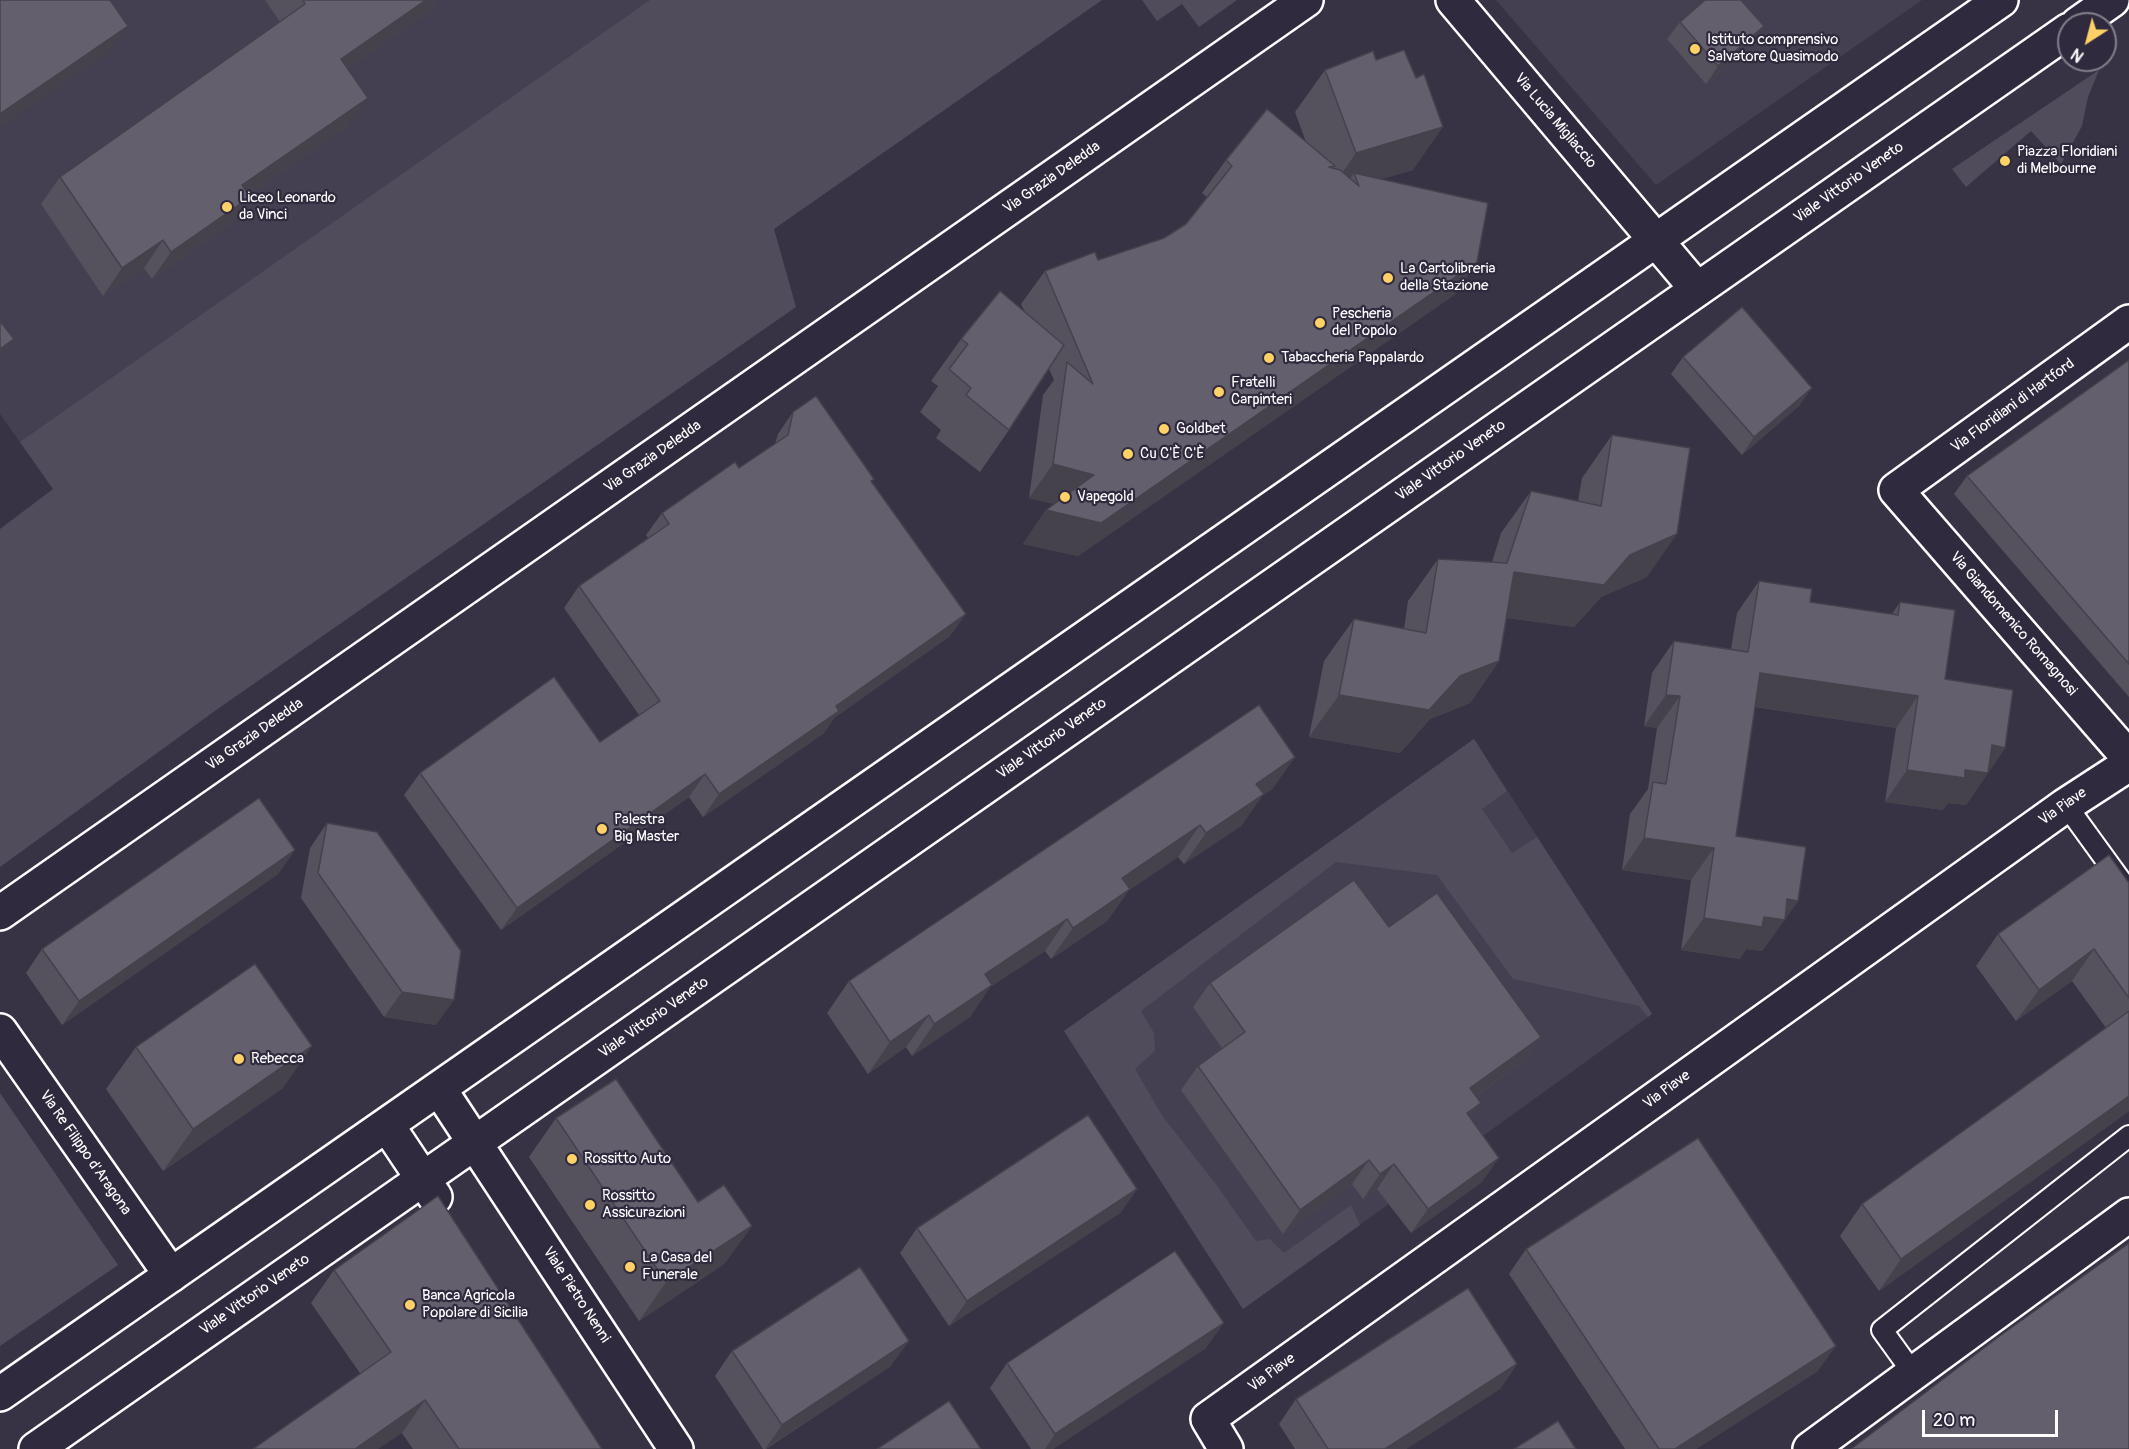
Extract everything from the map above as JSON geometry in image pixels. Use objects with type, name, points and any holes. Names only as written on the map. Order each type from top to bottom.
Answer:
[{"type":"street","name":"Via Grazia Deledda","points":[[0,913],[1306,0]]},
{"type":"street","name":"Via Lucia Migliaccio","points":[[1453,0],[1697,289]]},
{"type":"street","points":[[0,1394],[440,1090],[2001,0]]},
{"type":"street","points":[[2095,12],[2112,0]]},
{"type":"street","name":"Viale Vittorio Veneto","points":[[36,1449],[2057,38]]},
{"type":"street","name":"Via Floridiani di Hartford","points":[[1896,490],[2129,322]]},
{"type":"street","name":"Via Giandomenico Romagnosi","points":[[1896,490],[2129,758]]},
{"type":"street","name":"Via Piave","points":[[1226,1449],[1208,1419],[2066,804],[2129,764]]},
{"type":"street","name":"Via Re Filippo d'Aragona","points":[[0,1031],[171,1275]]},
{"type":"street","name":"Viale Pietro Nenni","points":[[440,1090],[676,1449]]},
{"type":"street","points":[[387,1125],[453,1223]]},
{"type":"street","points":[[1810,1449],[2129,1215]]},
{"type":"lane","points":[[2066,804],[2129,892]]},
{"type":"lane","points":[[1913,1373],[1882,1330],[2129,1136]]},
{"type":"shaded area","name":"Liceo Leonardo da Vinci","points":[[0,0],[746,0],[53,489],[0,414]]},
{"type":"shaded area","points":[[650,0],[1102,0],[774,229],[796,307],[219,708],[0,867],[0,529],[53,489],[20,442]]},
{"type":"shaded area","points":[[1142,0],[1237,0],[1199,27],[1182,4],[1157,21]]},
{"type":"shaded area","name":"Istituto comprensivo Salvatore Quasimodo","points":[[1496,0],[1922,0],[1656,185]]},
{"type":"shaded area","points":[[2098,72],[2088,97],[2082,126],[2061,164],[2031,131],[1966,187],[1952,169]]},
{"type":"shaded area","points":[[1474,739],[1652,1014],[1243,1309],[1064,1031]]},
{"type":"shaded area","points":[[1474,739],[1507,791],[1482,809],[1512,853],[1537,837],[1652,1014],[1648,1017],[1639,1006],[1513,979],[1437,875],[1336,862],[1141,1011],[1154,1033],[1155,1051],[1135,1069],[1163,1117],[1215,1183],[1256,1241],[1270,1239],[1284,1253],[1351,1205],[1360,1225],[1243,1309],[1064,1031]]},
{"type":"shaded area","points":[[0,1093],[118,1265],[0,1346]]},
{"type":"building","points":[[0,0],[110,0],[128,26],[0,114]]},
{"type":"building","points":[[303,0],[426,0],[341,59],[368,98],[242,185],[250,197],[171,252],[163,240],[122,268],[60,177],[305,4]]},
{"type":"building","points":[[1705,0],[1741,0],[1764,26],[1718,66],[1680,22]]},
{"type":"building","points":[[1404,50],[1416,78],[1424,74],[1443,127],[1356,153],[1325,70],[1373,51],[1376,60]]},
{"type":"building","points":[[1267,109],[1335,166],[1329,167],[1340,170],[1359,186],[1354,173],[1488,203],[1477,262],[1101,523],[1046,510],[1094,475],[1053,464],[1067,362],[1093,384],[1045,271],[1095,252],[1098,260],[1164,238],[1186,224],[1232,166],[1226,160]]},
{"type":"building","points":[[1000,291],[1064,345],[1009,430],[966,395],[971,388],[949,369],[968,344],[961,339]]},
{"type":"building","points":[[1742,307],[1812,388],[1754,437],[1683,357]]},
{"type":"building","points":[[0,321],[14,339],[0,349]]},
{"type":"building","points":[[2129,360],[2129,664],[1967,476]]},
{"type":"building","points":[[816,396],[874,479],[871,481],[966,614],[836,706],[839,711],[719,794],[705,774],[517,908],[420,773],[554,677],[600,742],[660,701],[579,586],[669,524],[662,513],[735,462],[739,468],[788,435],[793,412]]},
{"type":"building","points":[[1612,435],[1690,448],[1677,534],[1630,555],[1604,585],[1514,572],[1499,661],[1460,676],[1429,710],[1339,695],[1354,619],[1426,633],[1438,559],[1507,563],[1531,491],[1601,506]]},
{"type":"building","points":[[1759,581],[1812,589],[1810,602],[1898,615],[1900,602],[1955,610],[1945,679],[2013,690],[2005,748],[1992,745],[1988,773],[1965,770],[1965,778],[1907,770],[1918,696],[1760,673],[1736,836],[1806,847],[1798,901],[1787,899],[1785,920],[1764,917],[1762,927],[1704,918],[1714,848],[1644,838],[1653,782],[1666,784],[1680,696],[1666,695],[1674,641],[1748,652]]},
{"type":"building","points":[[1259,705],[1295,757],[1256,784],[1264,794],[1206,833],[1200,825],[1122,878],[1130,889],[1073,928],[1067,919],[985,974],[992,985],[934,1024],[929,1015],[890,1042],[849,981]]},
{"type":"building","points":[[259,798],[295,850],[79,1001],[42,949]]},
{"type":"building","points":[[327,823],[377,832],[461,951],[454,1000],[402,992],[318,873]]},
{"type":"building","points":[[2109,855],[2129,883],[2129,998],[2094,949],[2039,990],[1998,934]]},
{"type":"building","points":[[1354,880],[1389,927],[1437,893],[1541,1037],[1470,1088],[1481,1103],[1467,1113],[1499,1158],[1428,1209],[1394,1164],[1380,1174],[1369,1160],[1300,1210],[1198,1066],[1245,1032],[1210,983]]},
{"type":"building","points":[[255,964],[312,1046],[193,1129],[136,1047]]},
{"type":"building","points":[[2129,1011],[2129,1096],[1901,1259],[1862,1204]]},
{"type":"building","points":[[616,1079],[698,1202],[724,1185],[752,1226],[666,1282],[556,1118]]},
{"type":"building","points":[[1088,1115],[1137,1189],[967,1301],[917,1228]]},
{"type":"building","points":[[1698,1138],[1836,1346],[1675,1449],[1659,1449],[1526,1249]]},
{"type":"building","points":[[438,1196],[602,1449],[459,1449],[425,1400],[355,1449],[253,1449],[391,1352],[334,1270]]},
{"type":"building","points":[[2129,1243],[2129,1449],[1851,1449],[1997,1338]]},
{"type":"building","points":[[1175,1251],[1224,1323],[1055,1434],[1007,1363]]},
{"type":"building","points":[[860,1267],[909,1341],[782,1425],[732,1351]]},
{"type":"building","points":[[1468,1288],[1517,1364],[1385,1449],[1328,1449],[1296,1399]]},
{"type":"building","points":[[949,1401],[981,1449],[877,1449]]},
{"type":"building","points":[[1558,1421],[1576,1449],[1514,1449]]},
{"type":"place","name":"Istituto comprensivo Salvatore Quasimodo","points":[[1695,49]]},
{"type":"place","name":"Piazza Floridiani di Melbourne","points":[[2005,161]]},
{"type":"place","name":"Liceo Leonardo da Vinci","points":[[227,207]]},
{"type":"place","name":"La Cartolibreria della Stazione","points":[[1388,278]]},
{"type":"place","name":"Pescheria del Popolo","points":[[1320,323]]},
{"type":"place","name":"Tabaccheria Pappalardo","points":[[1269,358]]},
{"type":"place","name":"Fratelli Carpinteri","points":[[1219,392]]},
{"type":"place","name":"Goldbet","points":[[1164,429]]},
{"type":"place","name":"Cu C'È C'È","points":[[1128,454]]},
{"type":"place","name":"Vapegold","points":[[1065,497]]},
{"type":"place","name":"Palestra Big Master","points":[[602,829]]},
{"type":"place","name":"Rebecca","points":[[239,1059]]},
{"type":"place","name":"Rossitto Auto","points":[[572,1159]]},
{"type":"place","name":"Rossitto Assicurazioni","points":[[590,1205]]},
{"type":"place","name":"La Casa del Funerale","points":[[630,1267]]},
{"type":"place","name":"Banca Agricola Popolare di Sicilia","points":[[410,1305]]}]
